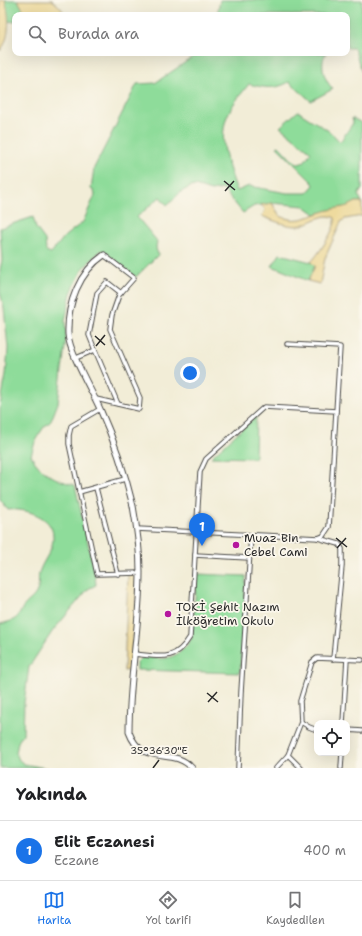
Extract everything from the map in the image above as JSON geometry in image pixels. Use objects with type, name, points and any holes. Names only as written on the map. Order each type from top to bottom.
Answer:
[{"type":"street","points":[[96,399],[139,409],[140,398],[110,330],[112,315],[121,293],[134,278],[104,255],[96,261],[79,283],[68,321],[68,336],[76,358],[109,429],[125,478],[137,529],[140,573],[129,732],[138,749],[156,757],[176,759],[185,762],[192,768]]},
{"type":"street","points":[[118,404],[89,335],[97,293],[107,282],[121,293]]},
{"type":"street","points":[[288,344],[340,347],[329,526],[323,536],[318,538]]},
{"type":"street","points":[[76,358],[95,350]]},
{"type":"street","points":[[135,654],[163,657],[171,655],[178,652],[184,646],[190,636],[200,472],[206,459],[264,407],[336,412]]},
{"type":"street","points":[[100,409],[71,426],[68,435],[97,574],[140,573]]},
{"type":"street","points":[[79,492],[125,478]]},
{"type":"street","points":[[96,488],[118,574]]},
{"type":"street","points":[[137,529],[318,538],[339,544],[342,548],[342,566],[333,659]]},
{"type":"street","points":[[238,768],[250,535]]},
{"type":"street","points":[[195,555],[249,558]]},
{"type":"street","points":[[276,768],[288,755],[301,722],[300,701],[312,662],[317,658],[362,660]]},
{"type":"street","points":[[344,720],[347,660]]},
{"type":"street","points":[[301,722],[314,729]]},
{"type":"street","points":[[350,730],[362,731]]},
{"type":"street","points":[[288,755],[301,768]]},
{"type":"street","points":[[341,768],[342,756]]},
{"type":"green space","points":[[5,0],[18,0],[24,12],[12,12],[12,22],[8,21]]},
{"type":"green space","points":[[220,0],[362,0],[362,50],[359,55],[362,60],[362,73],[354,48],[350,48],[350,12],[218,12]]},
{"type":"green space","points":[[195,56],[324,56],[323,67],[325,77],[333,89],[311,101],[289,82],[284,85],[269,88],[249,84],[233,105],[225,122],[225,152],[237,191],[249,186],[287,193],[307,193],[314,185],[313,183],[277,147],[279,146],[291,159],[299,164],[304,162],[311,152],[280,127],[298,111],[325,128],[340,142],[353,123],[352,118],[362,123],[362,189],[358,195],[362,202],[356,202],[347,207],[315,214],[304,206],[272,203],[254,206],[243,213],[223,189],[211,191],[195,186],[190,187],[181,192],[167,205],[160,197],[137,217],[157,241],[156,248],[158,255],[136,277],[102,250],[82,270],[71,293],[65,321],[66,338],[58,403],[51,421],[44,427],[36,439],[31,455],[38,466],[49,475],[75,485],[96,585],[88,589],[52,632],[29,667],[24,703],[23,734],[18,742],[16,753],[19,760],[24,764],[46,768],[0,768],[0,624],[12,621],[16,618],[23,607],[36,593],[38,588],[39,573],[52,545],[53,536],[52,529],[43,518],[22,510],[8,510],[0,500],[0,406],[6,375],[8,348],[4,308],[0,292],[0,270],[2,260],[0,228],[33,217],[36,228],[45,240],[46,251],[51,253],[65,236],[83,222],[95,195],[94,191],[91,189],[94,168],[137,84],[155,83]]},
{"type":"green space","points":[[280,254],[311,262],[315,266],[308,281],[272,266]]},
{"type":"green space","points":[[256,416],[255,458],[211,457]]},
{"type":"green space","points":[[197,574],[246,576],[240,673],[137,670],[137,662],[141,658],[171,657],[179,653],[191,640]]},
{"type":"sand","points":[[0,0],[5,0],[9,20],[6,40],[0,51]]},
{"type":"sand","points":[[18,0],[52,0],[64,12],[24,12]]},
{"type":"sand","points":[[356,202],[362,202],[362,216],[345,219],[341,222],[325,258],[320,284],[308,281],[315,266],[311,262],[330,234],[335,218],[326,216],[302,225],[292,226],[261,216],[265,209],[261,205],[272,203],[280,216],[300,219]]},
{"type":"sand","points":[[138,573],[130,670],[124,671],[128,574]]},
{"type":"place","name":"Muaz Bin Cebel Cami","points":[[236,545]]},
{"type":"place","name":"Elit Eczanesi","points":[[202,546]]},
{"type":"place","name":"TOKİ Şehit Nazım İlköğretim Okulu","points":[[168,614]]}]
